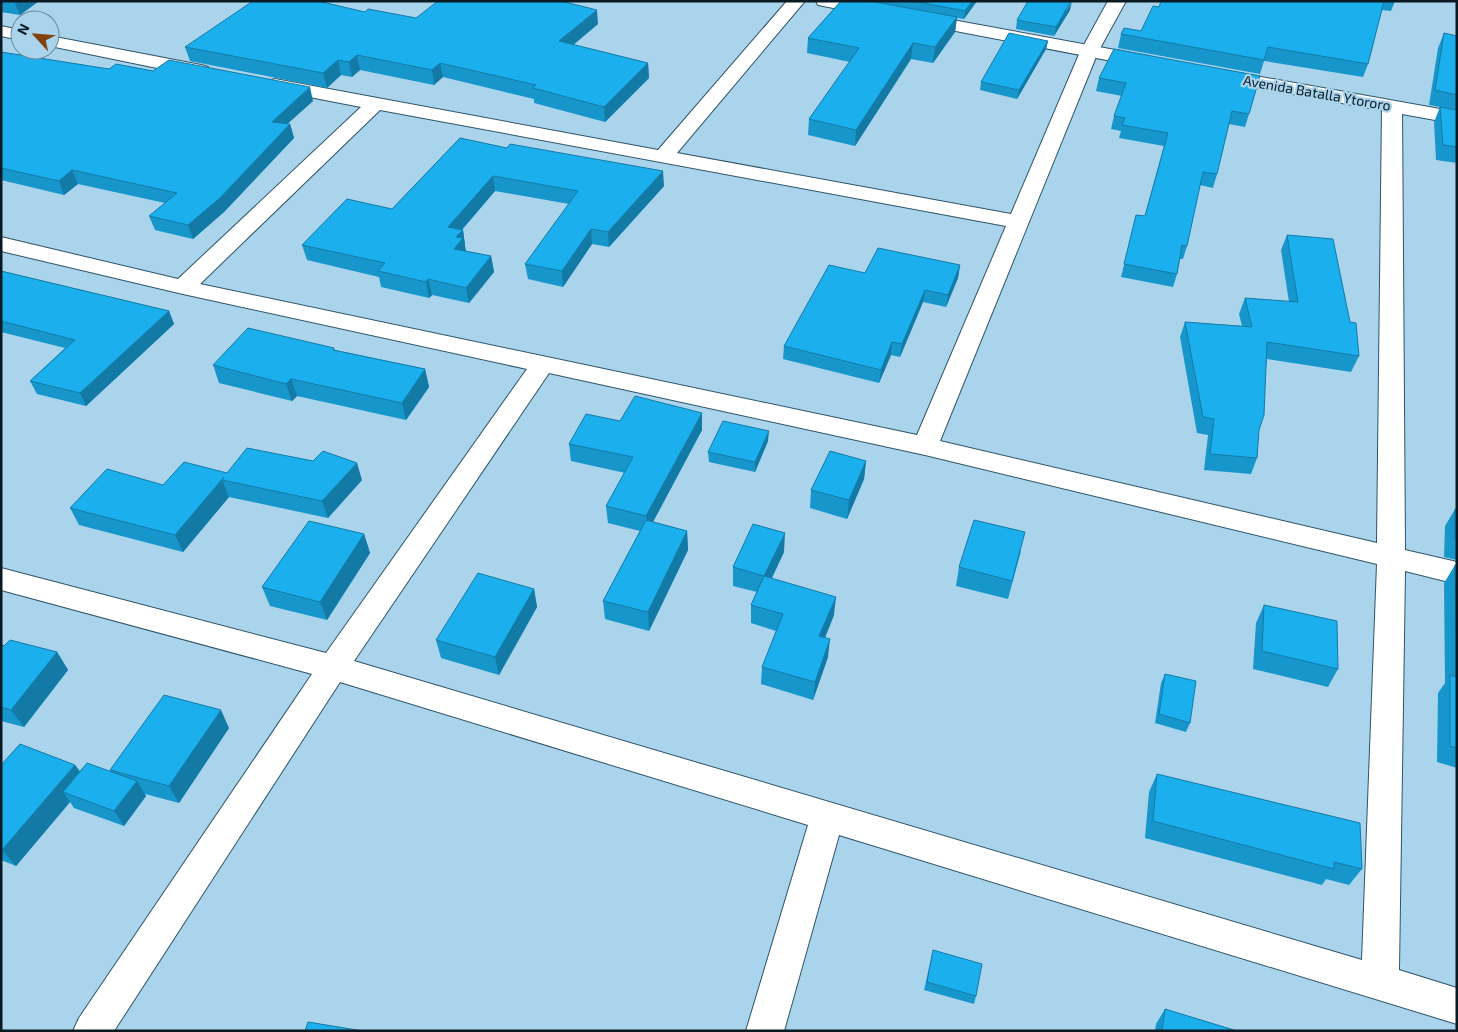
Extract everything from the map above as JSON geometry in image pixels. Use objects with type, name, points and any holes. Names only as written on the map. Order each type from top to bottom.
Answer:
[{"type":"street","points":[[663,157],[797,1]]},
{"type":"street","points":[[824,1],[1167,66]]},
{"type":"street","points":[[925,446],[1089,52],[1117,1]]},
{"type":"street","points":[[60,43],[222,75]]},
{"type":"street","name":"Avenida Batalla Ytororo","points":[[1206,73],[1457,118]]},
{"type":"street","points":[[260,82],[374,105],[1018,222]]},
{"type":"street","points":[[183,287],[374,105]]},
{"type":"street","points":[[1380,983],[1391,558],[1392,107]]},
{"type":"street","points":[[1,244],[183,287],[925,446],[1457,573]]},
{"type":"street","points":[[92,1031],[334,667],[542,365]]},
{"type":"street","points":[[1,579],[334,667],[1457,1006]]},
{"type":"street","points":[[765,1031],[828,815]]},
{"type":"building","points":[[253,1],[318,1],[365,12],[368,9],[416,18],[438,1],[561,1],[597,10],[559,41],[648,63],[604,107],[533,88],[536,85],[440,63],[432,70],[357,55],[349,62],[338,60],[323,73],[185,47]]},
{"type":"building","points":[[841,1],[870,1],[957,17],[935,47],[913,43],[856,130],[809,119],[859,48],[808,38]]},
{"type":"building","points":[[913,1],[972,1],[965,11]]},
{"type":"building","points":[[1028,1],[1071,1],[1056,27],[1017,20]]},
{"type":"building","points":[[1161,1],[1384,1],[1368,64],[1268,47],[1264,60],[1121,34],[1124,28],[1141,31],[1153,6],[1159,7]]},
{"type":"building","points":[[1009,33],[1048,41],[1019,90],[981,82]]},
{"type":"building","points":[[1444,33],[1457,36],[1457,95],[1435,90]]},
{"type":"building","points":[[1114,49],[1260,76],[1249,114],[1232,111],[1217,174],[1203,172],[1187,246],[1182,245],[1177,274],[1124,264],[1136,215],[1145,216],[1168,133],[1122,125],[1125,118],[1114,116],[1126,83],[1099,78]]},
{"type":"building","points":[[1,52],[10,53],[10,60],[52,60],[109,69],[116,64],[153,71],[169,60],[310,87],[272,122],[290,124],[220,198],[188,225],[149,216],[177,193],[72,170],[59,181],[1,168]]},
{"type":"building","points":[[1440,107],[1457,110],[1457,147],[1443,145]]},
{"type":"building","points":[[460,138],[507,148],[510,144],[663,171],[608,232],[591,229],[562,271],[525,264],[578,191],[493,176],[448,227],[463,230],[456,237],[463,238],[454,249],[491,256],[466,288],[428,279],[426,282],[378,271],[385,263],[302,245],[347,199],[392,209]]},
{"type":"building","points":[[1287,235],[1333,239],[1350,322],[1356,323],[1359,356],[1267,342],[1264,415],[1259,430],[1257,458],[1210,454],[1214,419],[1203,417],[1185,322],[1252,327],[1245,298],[1298,302]]},
{"type":"building","points":[[878,248],[960,265],[948,295],[925,290],[902,344],[892,342],[881,370],[784,346],[829,265],[865,273]]},
{"type":"building","points":[[1,271],[169,311],[80,393],[30,381],[75,340],[1,321]]},
{"type":"building","points":[[248,328],[334,348],[333,350],[425,369],[402,403],[291,379],[286,384],[213,365]]},
{"type":"building","points":[[635,396],[702,413],[646,516],[606,506],[633,457],[569,444],[586,414],[620,421]]},
{"type":"building","points":[[723,421],[769,431],[755,462],[708,452]]},
{"type":"building","points":[[247,448],[313,461],[323,451],[357,463],[322,501],[222,480],[224,477],[175,535],[70,508],[107,469],[163,485],[184,462],[227,473]]},
{"type":"building","points":[[830,451],[866,461],[849,500],[811,490]]},
{"type":"building","points":[[1455,509],[1457,509],[1457,540],[1455,539]]},
{"type":"building","points":[[646,520],[687,531],[648,612],[603,601]]},
{"type":"building","points":[[974,520],[1025,532],[1012,581],[959,567]]},
{"type":"building","points":[[309,521],[364,534],[320,602],[262,587]]},
{"type":"building","points":[[753,524],[785,533],[764,576],[733,567]]},
{"type":"building","points":[[1455,565],[1457,565],[1457,659]]},
{"type":"building","points":[[478,573],[534,589],[495,657],[436,640]]},
{"type":"building","points":[[764,576],[836,597],[819,636],[830,639],[815,682],[762,667],[783,614],[751,605]]},
{"type":"building","points":[[1264,605],[1337,621],[1338,669],[1262,651]]},
{"type":"building","points":[[10,640],[57,652],[11,710],[1,707],[1,645],[4,646]]},
{"type":"building","points":[[1165,674],[1196,681],[1190,723],[1159,714]]},
{"type":"building","points":[[1450,675],[1457,677],[1457,748],[1450,746]]},
{"type":"building","points":[[164,695],[221,710],[169,786],[110,770]]},
{"type":"building","points":[[20,744],[75,765],[2,850],[1,765]]},
{"type":"building","points":[[87,763],[137,781],[114,811],[63,792]]},
{"type":"building","points":[[1157,774],[1360,823],[1362,869],[1334,862],[1334,869],[1153,821]]},
{"type":"building","points":[[933,950],[982,964],[976,996],[927,982]]},
{"type":"building","points":[[1165,1009],[1237,1031],[1162,1031]]},
{"type":"building","points":[[308,1022],[363,1031],[305,1031]]}]
